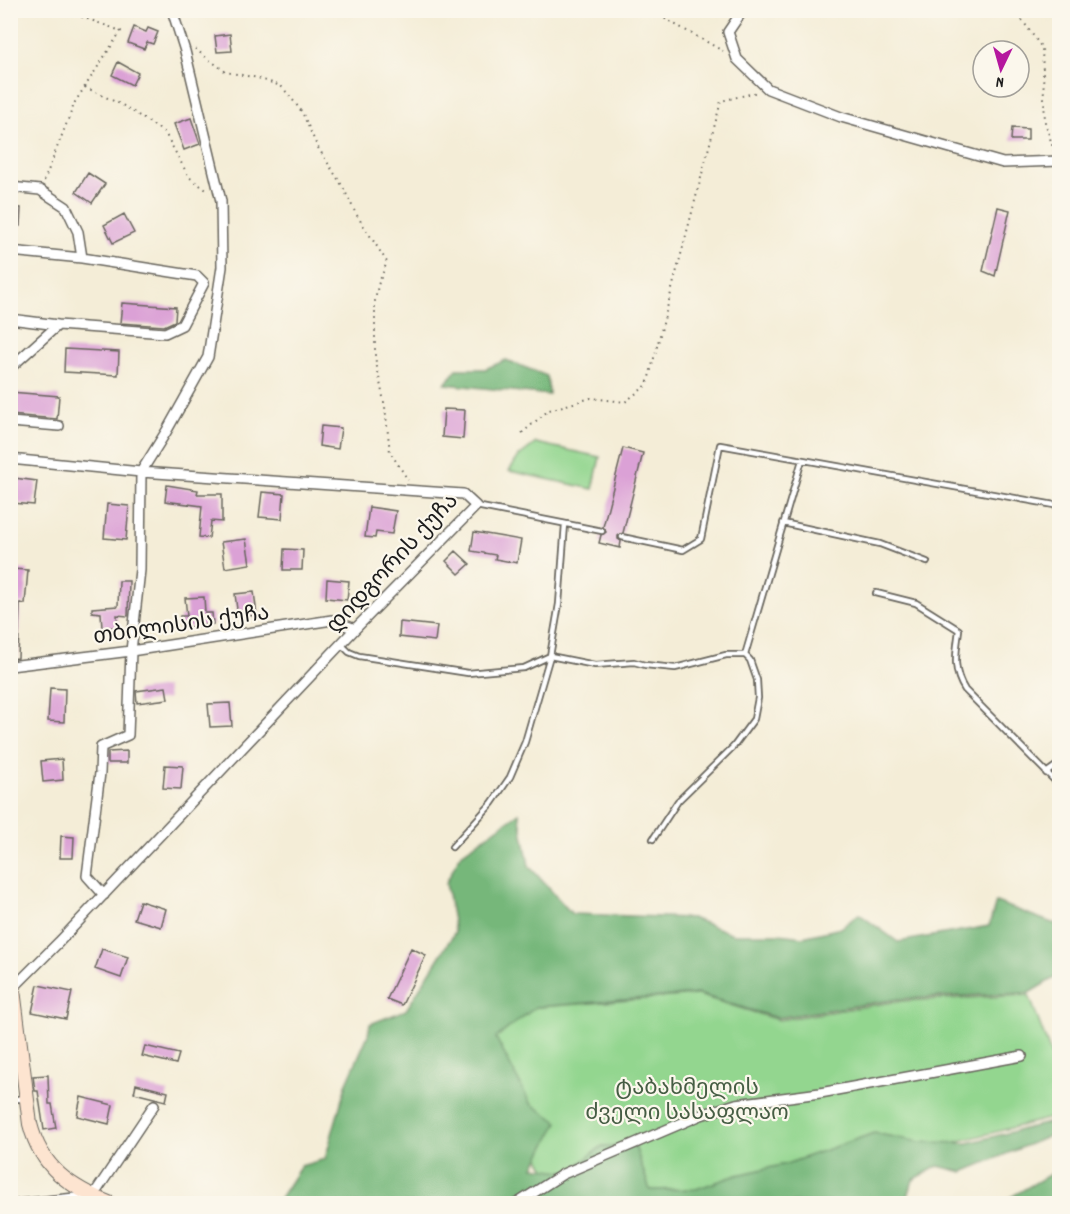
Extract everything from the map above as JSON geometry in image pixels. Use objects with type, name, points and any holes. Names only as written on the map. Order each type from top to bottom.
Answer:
[{"type":"street","points":[[104,895],[87,876],[100,773],[101,747],[128,735],[131,651],[140,570],[141,472],[208,357],[222,267],[221,201],[185,51],[172,10]]},
{"type":"street","points":[[742,10],[728,32],[737,59],[768,89],[840,117],[1003,163],[1058,160]]},
{"type":"street","points":[[10,188],[40,190],[66,207],[78,231],[82,258]]},
{"type":"street","points":[[10,251],[82,258],[197,276],[204,283],[220,282]]},
{"type":"street","points":[[10,319],[165,333],[182,324],[204,283]]},
{"type":"street","points":[[10,368],[58,325]]},
{"type":"street","points":[[10,422],[59,426]]},
{"type":"street","name":"დიდგორის ქუჩა","points":[[10,459],[141,472],[463,494],[476,506],[355,629],[14,987]]},
{"type":"street","name":"თბილისის ქუჩა","points":[[10,666],[131,651],[332,620],[355,629]]},
{"type":"street","points":[[10,966],[14,987],[14,1029],[34,1141],[43,1158],[54,1171],[93,1196],[111,1203]]},
{"type":"street","points":[[516,1203],[563,1174],[701,1115],[736,1104],[820,1093],[1022,1056]]},
{"type":"street","points":[[93,1196],[153,1105]]},
{"type":"street","points":[[19,1203],[93,1196]]},
{"type":"lane","points":[[622,537],[683,550],[701,538],[720,445],[1059,506]]},
{"type":"lane","points":[[745,655],[802,460]]},
{"type":"lane","points":[[476,506],[602,531]]},
{"type":"lane","points":[[783,523],[880,544],[927,562]]},
{"type":"lane","points":[[452,847],[492,803],[510,777],[525,742],[550,656],[560,604],[565,524]]},
{"type":"lane","points":[[876,593],[916,603],[960,630],[956,656],[957,678],[965,690],[1059,786]]},
{"type":"lane","points":[[341,644],[359,656],[468,673],[524,668],[550,656],[595,665],[634,662],[675,668],[726,655],[745,655],[750,660],[757,680],[758,698],[754,719],[734,746],[678,801],[653,839]]},
{"type":"lane","points":[[1046,773],[1059,763]]},
{"type":"lane","points":[[10,1099],[27,1099]]},
{"type":"path","points":[[40,190],[75,102],[121,31],[63,10]]},
{"type":"path","points":[[649,10],[737,59]]},
{"type":"path","points":[[1015,10],[1042,48],[1045,122],[1058,160]]},
{"type":"path","points":[[190,41],[196,50],[226,72],[258,78],[281,86],[302,112],[317,146],[387,262],[378,285],[375,302],[375,357],[385,407],[390,452],[414,490]]},
{"type":"path","points":[[85,87],[126,107],[165,132],[189,177],[221,201]]},
{"type":"path","points":[[522,433],[549,410],[591,398],[625,402],[647,384],[721,101],[768,89]]},
{"type":"green space","points":[[506,360],[547,376],[549,395],[445,384],[457,369],[485,369]]},
{"type":"green space","points":[[536,443],[600,457],[593,489],[509,471],[519,456]]},
{"type":"green space","points":[[519,813],[529,866],[572,914],[692,918],[733,934],[779,934],[803,937],[841,928],[859,914],[898,942],[989,926],[996,902],[1059,924],[1059,975],[1029,993],[899,999],[777,1018],[698,994],[536,1007],[496,1038],[530,1103],[558,1122],[534,1167],[569,1172],[602,1146],[635,1146],[650,1190],[696,1189],[737,1175],[786,1164],[874,1133],[920,1142],[968,1143],[1059,1120],[1059,1132],[963,1172],[938,1166],[913,1180],[907,1200],[897,1203],[276,1204],[301,1166],[325,1159],[346,1085],[368,1035],[370,1024],[406,1010],[455,932],[446,883],[460,855]]},
{"type":"green space","name":"ტაბახმელის ძველი სასაფლაო","points":[[698,995],[778,1020],[899,1001],[1029,995],[1059,1076],[1059,1116],[714,1203],[553,1183],[484,1059],[500,1010]]},
{"type":"green space","points":[[1059,1169],[1059,1203],[1004,1203],[1009,1198]]},
{"type":"building","points":[[134,27],[146,32],[148,28],[158,32],[153,44],[147,42],[144,49],[128,43]]},
{"type":"building","points":[[230,34],[232,51],[217,52],[215,36]]},
{"type":"building","points":[[118,62],[138,73],[132,85],[112,75]]},
{"type":"building","points":[[191,118],[200,144],[184,150],[174,124]]},
{"type":"building","points":[[1012,128],[1028,129],[1028,140],[1011,140]]},
{"type":"building","points":[[88,173],[105,184],[92,203],[76,192]]},
{"type":"building","points":[[10,207],[21,208],[20,226],[10,226]]},
{"type":"building","points":[[998,207],[1010,210],[995,276],[983,271]]},
{"type":"building","points":[[124,214],[134,233],[113,243],[104,225]]},
{"type":"building","points":[[122,303],[176,307],[175,321],[164,326],[120,323]]},
{"type":"building","points":[[65,349],[119,352],[118,375],[64,372]]},
{"type":"building","points":[[10,392],[59,396],[57,419],[10,415]]},
{"type":"building","points":[[444,409],[465,410],[463,439],[442,437]]},
{"type":"building","points":[[321,426],[341,428],[338,449],[319,446]]},
{"type":"building","points":[[623,448],[643,453],[623,533],[618,536],[621,541],[620,548],[599,543],[601,535],[606,532],[603,527]]},
{"type":"building","points":[[14,478],[37,481],[34,505],[12,503]]},
{"type":"building","points":[[167,485],[198,490],[197,494],[222,494],[222,522],[211,521],[209,538],[199,537],[202,506],[165,501]]},
{"type":"building","points":[[262,492],[284,494],[282,519],[259,517]]},
{"type":"building","points":[[107,504],[129,506],[126,540],[104,538]]},
{"type":"building","points":[[369,507],[396,511],[392,534],[376,532],[375,538],[365,537]]},
{"type":"building","points":[[474,532],[521,540],[517,563],[495,559],[496,555],[471,551]]},
{"type":"building","points":[[246,539],[250,564],[225,568],[221,542]]},
{"type":"building","points":[[284,549],[303,550],[302,570],[283,570]]},
{"type":"building","points":[[456,551],[470,564],[459,574],[446,561]]},
{"type":"building","points":[[10,569],[28,570],[25,604],[20,603],[18,658],[10,659]]},
{"type":"building","points":[[327,579],[349,581],[347,600],[326,598]]},
{"type":"building","points":[[119,581],[129,581],[128,616],[117,615],[118,627],[102,628],[101,613],[92,612],[92,608],[118,606]]},
{"type":"building","points":[[254,592],[257,615],[238,617],[235,594]]},
{"type":"building","points":[[204,597],[205,613],[212,613],[213,624],[181,628],[180,616],[187,616],[185,598]]},
{"type":"building","points":[[400,622],[437,626],[435,641],[399,637]]},
{"type":"building","points":[[166,687],[168,699],[137,703],[136,691]]},
{"type":"building","points":[[50,688],[65,689],[64,722],[48,721]]},
{"type":"building","points":[[230,703],[232,726],[210,727],[208,704]]},
{"type":"building","points":[[127,751],[127,763],[108,763],[108,752]]},
{"type":"building","points":[[62,759],[63,780],[43,782],[41,761]]},
{"type":"building","points":[[165,765],[183,766],[181,789],[163,788]]},
{"type":"building","points":[[61,836],[74,837],[73,858],[60,858]]},
{"type":"building","points":[[140,901],[166,909],[161,927],[134,919]]},
{"type":"building","points":[[411,948],[426,955],[402,1005],[387,999]]},
{"type":"building","points":[[102,949],[128,957],[121,978],[95,969]]},
{"type":"building","points":[[38,985],[72,992],[66,1019],[32,1012]]},
{"type":"building","points":[[145,1046],[179,1054],[176,1064],[142,1056]]},
{"type":"building","points":[[48,1075],[49,1104],[52,1104],[56,1128],[44,1130],[38,1091],[35,1091],[33,1076]]},
{"type":"building","points":[[136,1084],[168,1092],[166,1101],[134,1093]]},
{"type":"building","points":[[81,1097],[113,1105],[109,1124],[77,1116]]}]
